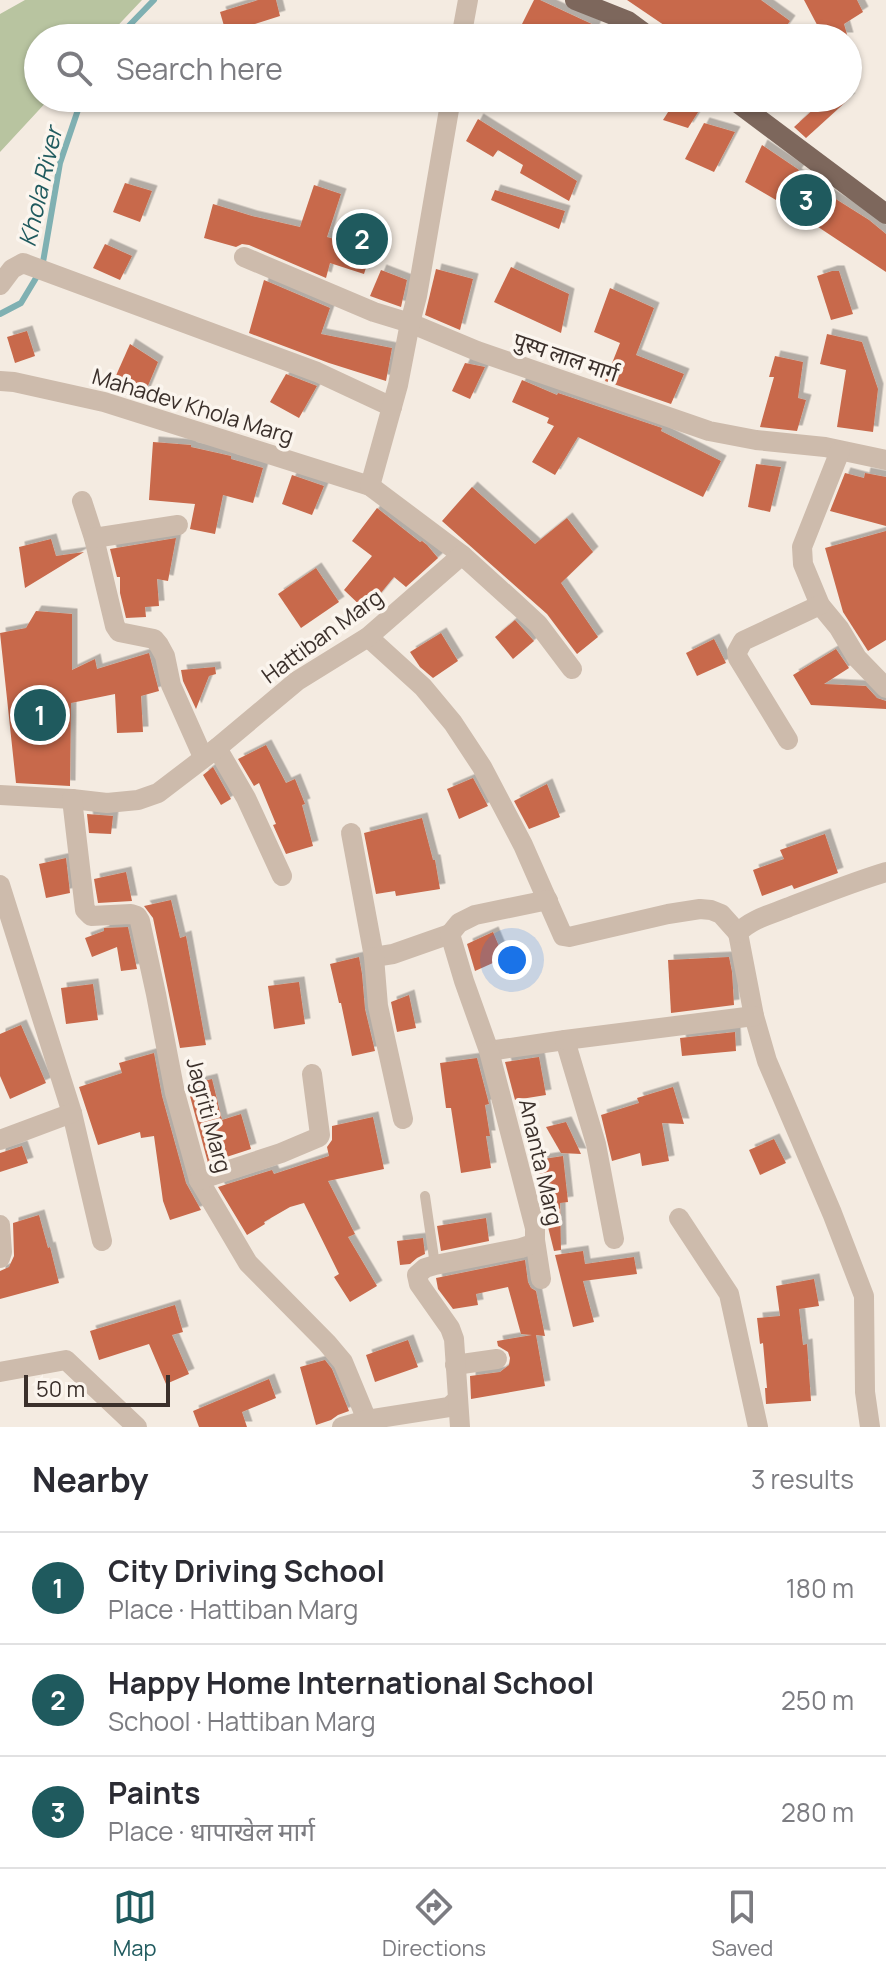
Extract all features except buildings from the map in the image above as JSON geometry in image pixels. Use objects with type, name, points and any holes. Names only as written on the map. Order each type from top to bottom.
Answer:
[{"type":"main road","points":[[575,0],[632,24]]},
{"type":"main road","points":[[750,112],[886,214]]},
{"type":"street","points":[[464,24],[468,0]]},
{"type":"street","points":[[449,112],[417,296],[398,385],[370,486],[462,555],[538,624],[572,669]]},
{"type":"street","name":"पुस्प लाल मार्ग","points":[[244,257],[477,351],[709,431],[756,440],[825,447],[886,460]]},
{"type":"street","points":[[0,285],[12,269],[23,263],[317,372],[392,407]]},
{"type":"street","name":"Mahadev Khola Marg","points":[[0,381],[104,402],[370,486]]},
{"type":"street","points":[[840,451],[802,547],[803,564],[820,605],[839,628],[857,658],[886,688]]},
{"type":"street","points":[[82,501],[115,626],[119,632],[154,639],[159,645],[165,656],[171,685],[210,753],[246,798],[282,876]]},
{"type":"street","points":[[94,538],[178,525]]},
{"type":"street","name":"Hattiban Marg","points":[[0,795],[107,803],[138,800],[158,793],[297,681],[368,637],[462,555]]},
{"type":"street","points":[[788,740],[737,652],[743,641],[820,605]]},
{"type":"street","points":[[368,637],[423,687],[453,723],[482,767],[523,845],[563,936],[700,909],[721,914],[738,933],[754,1016],[767,1061],[864,1296],[865,1392],[870,1427]]},
{"type":"street","name":"Jagriti Marg","points":[[72,799],[87,914],[131,914],[140,921],[175,1093],[199,1180],[248,1263],[343,1362],[367,1420]]},
{"type":"street","points":[[351,833],[374,957],[378,1006],[403,1119]]},
{"type":"street","points":[[738,933],[766,917],[886,872]]},
{"type":"street","points":[[0,885],[72,1113],[102,1241]]},
{"type":"street","points":[[374,957],[393,954],[450,934],[459,923],[475,915],[548,900]]},
{"type":"street","name":"Ananta Marg","points":[[435,1265],[521,1248],[535,1240],[535,1228],[489,1051],[450,934]]},
{"type":"street","points":[[489,1051],[754,1016]]},
{"type":"street","points":[[565,1040],[596,1144],[614,1239]]},
{"type":"street","points":[[199,1180],[319,1137],[312,1074]]},
{"type":"street","points":[[0,1140],[72,1113]]},
{"type":"street","points":[[679,1218],[729,1294],[758,1427]]},
{"type":"street","points":[[0,1225],[0,1258]]},
{"type":"street","points":[[535,1240],[541,1279]]},
{"type":"street","points":[[435,1265],[421,1270],[417,1279],[453,1334],[460,1427]]},
{"type":"street","points":[[455,1365],[497,1359]]},
{"type":"street","points":[[0,1372],[66,1360],[137,1427]]},
{"type":"street","points":[[342,1427],[449,1407],[457,1400]]},
{"type":"lane","points":[[425,1196],[435,1265]]},
{"type":"green space","points":[[25,0],[142,0],[119,24],[24,24],[24,112],[37,112],[0,152],[0,14]]},
{"type":"waterway","name":"Khola River","points":[[131,24],[154,0]]},
{"type":"waterway","name":"Khola River","points":[[0,314],[21,303],[42,268],[60,163],[77,112]]},
{"type":"place","name":"Paints","points":[[806,200]]},
{"type":"place","name":"Happy Home International School","points":[[362,239]]},
{"type":"place","name":"City Driving School","points":[[40,715]]}]
